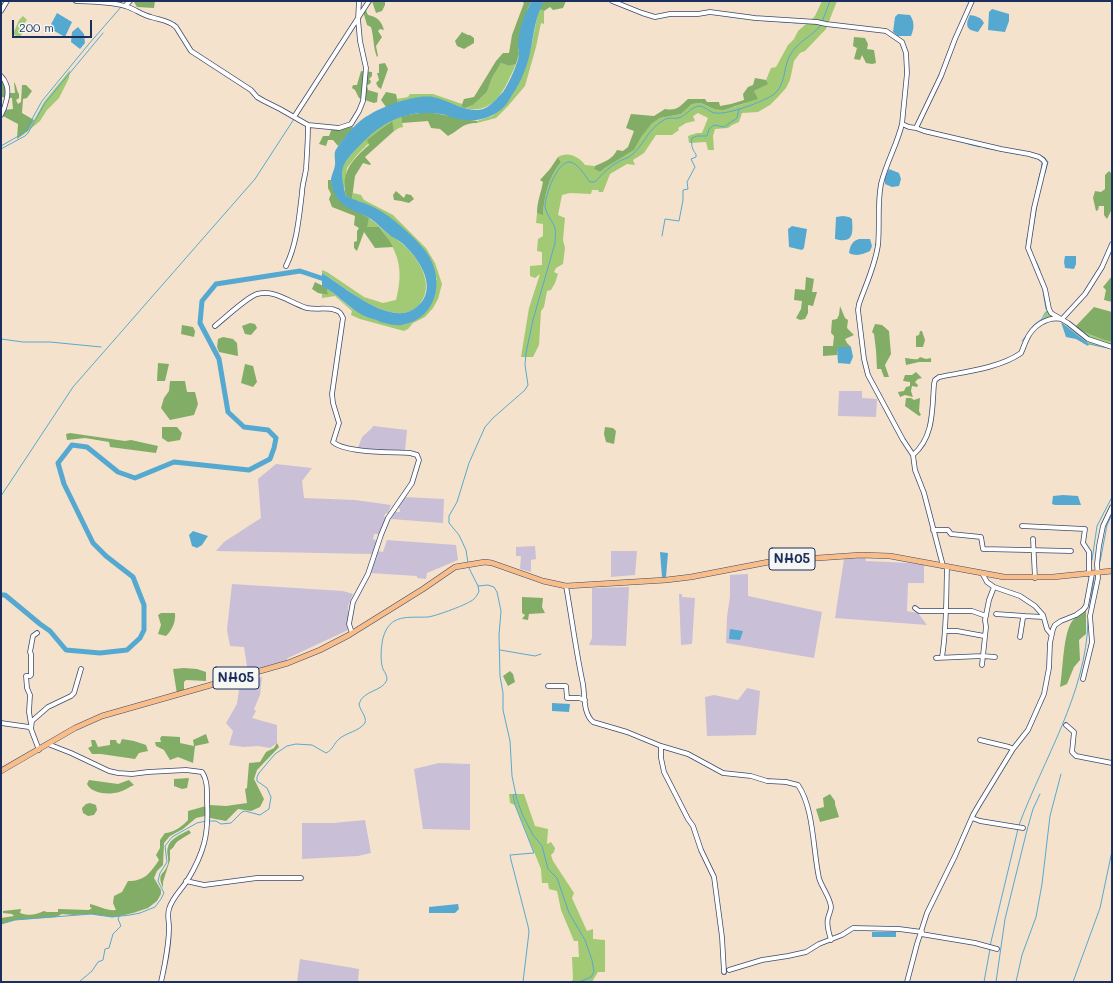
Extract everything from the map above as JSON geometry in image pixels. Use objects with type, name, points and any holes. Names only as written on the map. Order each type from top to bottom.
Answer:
[{"type":"main road","name":"NH05","points":[[1,771],[75,728],[107,714],[288,664],[320,650],[352,633],[422,589],[454,566],[485,562],[492,563],[543,581],[566,586],[672,579],[691,577],[774,561],[861,555],[890,556],[1004,577],[1035,578],[1112,571]]},
{"type":"street","points":[[1,11],[7,1]]},
{"type":"street","points":[[76,1],[98,2],[125,6],[150,17],[173,24],[191,50],[251,90],[258,97],[308,125],[339,128],[351,124],[359,111],[363,100],[366,68],[360,41],[358,19],[359,1]]},
{"type":"street","points":[[125,6],[130,1]]},
{"type":"street","points":[[294,117],[369,1]]},
{"type":"street","points":[[612,1],[638,12],[655,17],[670,14],[710,12],[755,18],[817,22],[886,31],[902,42],[906,53],[902,124],[898,140],[886,165],[881,186],[878,203],[879,224],[877,250],[874,264],[858,310],[864,359],[868,375],[902,440],[913,455],[915,470],[924,493],[933,530],[945,566],[946,612],[942,657]]},
{"type":"street","points":[[916,128],[941,76],[972,1]]},
{"type":"street","points":[[1,76],[8,90],[4,110],[1,115]]},
{"type":"street","points":[[902,124],[924,131],[1001,149],[1030,154],[1044,160],[1045,163],[1034,208],[1028,248],[1045,288],[1049,309],[1051,313],[1062,319],[1088,339],[1112,347]]},
{"type":"street","points":[[286,266],[289,260],[300,214],[306,164],[308,125]]},
{"type":"street","points":[[1062,319],[1085,294],[1102,267],[1112,244]]},
{"type":"street","points":[[215,326],[250,298],[258,294],[274,293],[308,308],[332,309],[338,311],[343,318],[332,394],[339,423],[333,442],[340,446],[354,449],[410,453],[417,455],[419,460],[412,483],[388,518],[368,574],[353,602],[349,624],[352,633]]},
{"type":"street","points":[[913,455],[923,445],[931,423],[934,384],[935,380],[939,376],[981,369],[1012,358],[1021,353],[1026,340],[1036,326],[1053,318],[1062,319]]},
{"type":"street","points":[[907,982],[916,944],[927,914],[972,818],[1013,749],[1030,726],[1046,688],[1051,634],[1055,625],[1076,615],[1086,606],[1092,574],[1097,564],[1103,526],[1112,507]]},
{"type":"street","points":[[1022,526],[1085,529],[1083,543],[1088,552],[1092,574],[1098,578],[1090,616],[1092,642],[1083,679]]},
{"type":"street","points":[[933,530],[948,530],[952,534],[981,537],[983,549],[1071,551]]},
{"type":"street","points":[[1033,539],[1035,578]]},
{"type":"street","points":[[982,573],[987,582],[994,587],[1020,596],[1035,606],[1040,611],[1051,634]]},
{"type":"street","points":[[566,586],[574,641],[583,685],[585,708],[593,722],[628,732],[661,746],[688,754],[722,773],[751,776],[798,785],[802,791],[807,808],[820,880],[830,901],[831,907],[827,923],[831,940]]},
{"type":"street","points":[[982,665],[986,616],[989,600],[994,587]]},
{"type":"street","points":[[915,608],[919,611],[972,611],[986,616]]},
{"type":"street","points":[[996,614],[1043,617]]},
{"type":"street","points":[[1020,637],[1023,618],[1025,616]]},
{"type":"street","points":[[945,631],[957,631],[984,636]]},
{"type":"street","points":[[37,633],[33,636],[30,652],[31,675],[26,676],[27,688],[30,695],[29,712],[31,729],[39,750]]},
{"type":"street","points":[[936,658],[982,656],[995,657]]},
{"type":"street","points":[[31,724],[32,721],[48,707],[74,693],[81,669]]},
{"type":"street","points":[[548,686],[566,686],[567,698],[579,698],[585,700]]},
{"type":"street","points":[[1,723],[24,726],[31,729]]},
{"type":"street","points":[[1066,725],[1074,732],[1072,752],[1076,756],[1112,763]]},
{"type":"street","points":[[980,740],[1009,746],[1013,749]]},
{"type":"street","points":[[48,744],[109,771],[118,773],[132,774],[186,770],[202,772],[206,778],[208,825],[206,840],[186,881],[172,902],[168,911],[169,927],[162,982]]},
{"type":"street","points":[[661,746],[661,758],[664,772],[693,826],[701,850],[714,877],[722,937],[724,972]]},
{"type":"street","points":[[972,818],[980,821],[1023,828]]},
{"type":"street","points":[[186,881],[204,885],[257,878],[301,878]]},
{"type":"street","points":[[729,970],[762,960],[806,952],[853,928],[900,929],[975,943],[997,950]]},
{"type":"shaded area","points":[[839,391],[862,391],[862,398],[877,399],[876,417],[838,416]]},
{"type":"shaded area","points":[[373,426],[407,430],[405,451],[358,448],[362,437]]},
{"type":"shaded area","points":[[276,464],[312,468],[302,481],[304,498],[355,500],[391,505],[388,513],[384,516],[386,519],[379,534],[374,534],[373,539],[377,541],[372,554],[216,551],[224,542],[261,518],[258,479]]},
{"type":"shaded area","points":[[404,497],[444,499],[443,523],[391,519],[395,512],[400,512],[400,509],[397,507]]},
{"type":"shaded area","points":[[387,540],[456,545],[458,560],[427,573],[426,579],[417,578],[417,576],[370,573],[377,551],[383,552]]},
{"type":"shaded area","points":[[535,546],[536,559],[531,560],[531,572],[520,569],[521,556],[516,556],[516,547]]},
{"type":"shaded area","points":[[611,551],[637,551],[635,575],[611,577]]},
{"type":"shaded area","points":[[865,558],[866,561],[924,565],[924,583],[908,583],[907,611],[918,613],[927,625],[835,618],[844,559]]},
{"type":"shaded area","points":[[748,574],[748,596],[822,612],[814,658],[726,643],[727,617],[730,596],[730,575]]},
{"type":"shaded area","points":[[232,584],[343,591],[353,594],[348,606],[348,630],[288,658],[286,661],[248,672],[244,647],[230,646],[227,630]]},
{"type":"shaded area","points":[[629,587],[626,646],[589,645],[592,638],[592,588]]},
{"type":"shaded area","points":[[679,594],[682,594],[682,597],[695,598],[692,644],[681,645]]},
{"type":"shaded area","points":[[262,677],[260,695],[254,709],[256,711],[252,718],[277,725],[277,743],[270,748],[229,745],[233,731],[226,723],[237,704],[240,683]]},
{"type":"shaded area","points":[[747,688],[760,691],[756,735],[707,736],[705,697],[714,695],[738,700]]},
{"type":"shaded area","points":[[439,763],[470,764],[470,830],[423,829],[414,769]]},
{"type":"shaded area","points":[[365,820],[371,853],[358,856],[302,859],[302,823],[333,823]]},
{"type":"shaded area","points":[[300,959],[359,969],[358,982],[297,982]]},
{"type":"green space","points":[[155,1],[154,8],[137,7],[134,2]]},
{"type":"green space","points":[[372,1],[385,1],[382,11],[376,13]]},
{"type":"green space","points":[[521,1],[532,1],[528,8],[518,46],[519,54],[516,64],[509,66],[501,63],[492,78],[487,92],[473,105],[465,108],[461,107],[464,99],[474,97],[496,61],[503,53],[509,53],[512,35],[524,3]]},
{"type":"green space","points":[[544,1],[566,1],[563,8],[553,10],[550,7],[544,11],[539,9]]},
{"type":"green space","points":[[822,1],[837,1],[826,29],[805,51],[800,53],[794,61],[790,80],[786,88],[770,105],[758,112],[742,113],[739,122],[728,128],[715,129],[713,136],[714,150],[708,150],[706,142],[689,143],[688,136],[702,133],[708,118],[698,113],[693,116],[695,121],[686,123],[678,128],[679,130],[672,135],[656,135],[644,153],[633,160],[635,165],[627,164],[610,174],[603,192],[592,190],[591,194],[570,193],[562,195],[558,215],[565,218],[563,240],[565,248],[563,264],[556,268],[554,272],[558,274],[555,283],[551,290],[547,291],[544,307],[541,311],[539,345],[533,357],[521,357],[529,308],[540,274],[535,278],[530,276],[530,266],[542,265],[542,252],[537,251],[538,239],[543,236],[543,224],[536,223],[537,213],[543,214],[548,186],[553,174],[561,162],[558,157],[565,154],[573,155],[580,159],[585,165],[595,166],[594,169],[600,172],[634,150],[652,122],[660,118],[681,114],[692,104],[701,103],[714,109],[734,107],[757,99],[754,91],[767,84],[766,80],[771,68],[776,67],[788,45],[794,39],[798,31],[815,16]]},
{"type":"green space","points":[[365,8],[368,15],[380,21],[384,30],[380,29],[378,31],[382,37],[376,46],[377,57],[371,27],[367,25],[363,11]]},
{"type":"green space","points":[[539,9],[544,11],[544,24],[541,23],[525,86],[496,118],[477,123],[477,121],[492,116],[510,97],[517,86],[523,74],[531,49]]},
{"type":"green space","points":[[23,16],[27,20],[22,26],[25,30],[19,38],[13,34],[19,20]]},
{"type":"green space","points":[[462,32],[474,38],[474,43],[464,49],[457,46],[455,41]]},
{"type":"green space","points":[[854,37],[865,38],[868,44],[867,49],[874,50],[876,63],[866,63],[862,55],[860,60],[854,59],[857,48],[853,46]]},
{"type":"green space","points":[[385,63],[388,69],[381,89],[376,83],[379,80],[377,73],[379,73],[379,64]]},
{"type":"green space","points":[[501,63],[509,66],[516,64],[498,97],[484,108],[465,108],[473,105],[487,92],[492,78]]},
{"type":"green space","points":[[70,70],[69,78],[59,98],[47,110],[40,121],[28,131],[44,102]]},
{"type":"green space","points":[[361,71],[372,72],[372,76],[369,79],[371,81],[370,84],[367,85],[368,90],[378,93],[377,102],[374,103],[359,98],[355,90],[352,88],[353,85],[357,85]]},
{"type":"green space","points":[[1,76],[7,93],[15,93],[14,82],[19,94],[19,98],[16,100],[18,104],[21,102],[22,85],[26,85],[32,91],[27,98],[23,99],[22,113],[34,120],[28,131],[17,139],[18,124],[1,115],[4,110],[13,109],[12,98],[1,97]]},
{"type":"green space","points":[[755,78],[766,80],[768,84],[754,91],[758,99],[723,110],[714,109],[701,103],[692,104],[681,114],[660,118],[652,123],[634,150],[600,172],[594,169],[595,166],[611,158],[617,150],[623,151],[628,147],[634,131],[626,128],[631,114],[654,116],[665,109],[678,108],[688,99],[705,99],[707,102],[719,102],[720,106],[731,104],[744,100],[743,94],[748,87],[753,85]]},
{"type":"green space","points":[[386,92],[396,94],[398,103],[386,107],[381,100]]},
{"type":"green space","points":[[410,94],[433,94],[462,104],[461,107],[432,97],[416,98],[398,103],[397,99],[408,97]]},
{"type":"green space","points":[[427,112],[477,121],[477,123],[468,124],[448,136],[440,129],[431,128],[428,121],[402,123],[401,116]]},
{"type":"green space","points":[[401,116],[403,127],[394,131],[391,121],[357,155],[347,168],[344,189],[341,180],[341,170],[343,165],[357,147],[381,125]]},
{"type":"green space","points":[[392,121],[394,131],[365,157],[371,164],[363,163],[355,176],[352,199],[346,196],[345,180],[349,167],[369,145],[367,140]]},
{"type":"green space","points":[[351,124],[353,128],[338,146],[333,140],[328,140],[326,146],[319,144],[323,136],[329,136],[332,128]]},
{"type":"green space","points":[[558,157],[561,162],[550,180],[543,215],[537,213],[538,201],[543,182],[540,180]]},
{"type":"green space","points":[[1109,171],[1112,174],[1112,209],[1107,219],[1104,215],[1104,206],[1099,206],[1098,210],[1096,211],[1093,198],[1095,191],[1101,192],[1105,189],[1105,175]]},
{"type":"green space","points":[[328,180],[331,180],[333,189],[360,213],[369,218],[367,227],[379,227],[393,247],[375,248],[364,232],[357,251],[354,248],[354,242],[357,241],[357,231],[359,228],[354,225],[355,216],[332,207],[329,199],[331,194],[328,188]]},
{"type":"green space","points":[[396,191],[404,198],[406,194],[411,195],[414,199],[409,203],[394,200],[393,195]]},
{"type":"green space","points":[[353,193],[361,195],[364,200],[393,215],[426,248],[435,263],[442,284],[438,299],[433,308],[425,317],[413,323],[404,331],[360,319],[351,315],[352,311],[335,296],[322,298],[322,294],[328,295],[326,291],[327,288],[351,308],[376,320],[402,325],[411,322],[437,279],[368,205],[352,199]]},
{"type":"green space","points":[[369,218],[406,248],[418,262],[422,270],[426,286],[425,294],[419,305],[410,311],[397,313],[387,311],[367,303],[322,273],[322,270],[327,272],[364,297],[383,303],[396,300],[400,279],[398,261],[386,236],[379,227],[366,227]]},
{"type":"green space","points":[[1112,276],[1112,302],[1104,300],[1106,290],[1103,287]]},
{"type":"green space","points":[[806,277],[814,279],[812,292],[817,292],[813,306],[808,305],[808,313],[805,319],[800,320],[796,318],[801,309],[802,301],[794,300],[795,289],[805,290]]},
{"type":"green space","points":[[315,282],[327,288],[328,295],[318,293],[312,289]]},
{"type":"green space","points":[[840,306],[845,318],[848,320],[847,328],[854,335],[845,339],[851,347],[837,349],[837,355],[823,356],[823,346],[833,346],[834,336],[831,333],[832,320],[837,319]]},
{"type":"green space","points":[[1094,307],[1112,312],[1112,342],[1074,328]]},
{"type":"green space","points":[[1049,309],[1051,313],[1061,319],[1053,318],[1044,321],[1043,319],[1046,311]]},
{"type":"green space","points":[[1062,319],[1074,328],[1112,342],[1112,349],[1089,344],[1062,322]]},
{"type":"green space","points":[[250,323],[255,324],[257,328],[251,335],[245,334],[242,326]]},
{"type":"green space","points":[[875,324],[882,325],[889,331],[891,354],[885,365],[889,377],[884,377],[881,369],[877,369],[874,334],[872,332]]},
{"type":"green space","points":[[182,325],[193,327],[195,331],[194,337],[181,334]]},
{"type":"green space","points":[[920,331],[922,331],[925,340],[923,347],[916,347],[916,336],[919,335]]},
{"type":"green space","points":[[223,337],[233,339],[237,343],[238,356],[219,352],[217,347],[218,339]]},
{"type":"green space","points":[[920,357],[926,359],[931,358],[931,362],[919,362],[906,365],[905,358],[918,359]]},
{"type":"green space","points":[[158,363],[169,364],[165,381],[157,381]]},
{"type":"green space","points":[[245,364],[253,366],[257,382],[253,387],[241,383]]},
{"type":"green space","points":[[916,372],[922,378],[915,382],[918,385],[917,387],[912,386],[911,391],[913,397],[905,395],[900,397],[898,392],[904,391],[906,387],[910,386],[910,382],[903,381],[905,375],[912,375]]},
{"type":"green space","points":[[170,381],[185,381],[187,392],[195,392],[198,404],[194,415],[170,420],[161,408],[164,398],[169,391]]},
{"type":"green space","points":[[906,398],[911,398],[914,400],[920,398],[919,411],[921,415],[919,416],[905,406]]},
{"type":"green space","points":[[162,427],[177,427],[182,433],[180,440],[168,442],[162,438]]},
{"type":"green space","points":[[605,427],[613,428],[616,431],[614,444],[606,442],[604,434]]},
{"type":"green space","points":[[70,433],[125,441],[131,440],[158,446],[156,453],[110,447],[109,442],[85,438],[67,440],[66,434]]},
{"type":"green space","points":[[522,597],[543,598],[542,607],[545,613],[529,614],[528,620],[522,619],[525,615],[522,613]]},
{"type":"green space","points":[[1086,610],[1086,634],[1079,640],[1080,660],[1074,667],[1067,684],[1060,687],[1067,633],[1073,620]]},
{"type":"green space","points":[[161,613],[175,613],[173,626],[166,636],[158,634],[161,625],[158,615]]},
{"type":"green space","points":[[173,669],[197,669],[206,672],[206,681],[186,680],[184,682],[184,691],[177,694]]},
{"type":"green space","points":[[510,671],[513,674],[515,682],[508,686],[503,676]]},
{"type":"green space","points":[[206,734],[209,743],[195,746],[193,763],[178,757],[170,760],[164,750],[156,746],[155,742],[161,742],[160,738],[162,736],[180,737],[180,743],[194,746],[193,740]]},
{"type":"green space","points":[[122,739],[146,745],[148,751],[139,753],[135,759],[92,754],[88,748],[92,746],[91,740],[95,740],[98,747],[110,745],[110,740],[116,740],[117,743],[120,744]]},
{"type":"green space","points":[[277,743],[279,747],[257,770],[254,779],[264,799],[260,807],[251,811],[238,809],[226,821],[210,818],[210,805],[226,806],[247,803],[245,789],[247,788],[249,763],[260,762],[266,752],[274,748]]},
{"type":"green space","points":[[189,778],[187,788],[182,789],[174,786],[174,779]]},
{"type":"green space","points":[[89,780],[118,784],[129,780],[134,785],[115,793],[101,793],[89,787],[87,784]]},
{"type":"green space","points":[[509,794],[524,794],[535,826],[548,829],[547,844],[551,842],[555,848],[551,855],[553,861],[574,893],[572,898],[587,931],[593,929],[593,939],[605,940],[605,972],[598,972],[592,982],[571,982],[573,979],[572,957],[579,957],[578,941],[574,941],[561,910],[557,891],[549,889],[548,883],[542,883],[541,869],[515,805],[510,803]]},
{"type":"green space","points":[[830,794],[835,801],[839,817],[820,822],[816,809],[824,807],[823,798]]},
{"type":"green space","points":[[90,803],[96,805],[97,810],[94,815],[88,816],[83,813],[82,808],[86,804]]},
{"type":"green space","points":[[206,806],[205,816],[196,818],[183,829],[170,836],[164,843],[163,865],[157,871],[154,878],[161,890],[161,894],[157,901],[148,908],[133,913],[112,917],[91,914],[62,914],[56,917],[15,920],[1,924],[1,918],[14,916],[12,914],[3,913],[3,911],[21,909],[20,913],[32,915],[44,911],[58,912],[58,909],[89,910],[92,908],[90,907],[90,904],[106,909],[116,910],[113,903],[114,896],[122,892],[128,881],[143,878],[153,869],[159,860],[156,855],[160,848],[160,840],[165,833],[181,827],[188,820],[188,811]]},
{"type":"green space","points":[[189,830],[191,833],[177,842],[170,850],[170,860],[163,882],[163,888],[160,879],[167,867],[167,851],[169,844],[176,837]]},
{"type":"water","points":[[532,1],[544,1],[537,18],[528,60],[519,84],[508,102],[501,110],[485,118],[474,120],[456,119],[441,114],[429,113],[406,115],[387,123],[378,129],[353,152],[345,163],[342,179],[346,196],[383,212],[395,221],[423,248],[430,258],[435,270],[435,294],[425,314],[415,321],[402,325],[392,325],[361,314],[322,286],[322,273],[366,302],[379,309],[392,312],[403,313],[414,309],[422,302],[426,293],[427,284],[421,266],[402,243],[371,219],[341,203],[333,189],[331,179],[335,166],[336,150],[349,132],[360,121],[375,112],[409,99],[418,97],[433,97],[462,107],[477,110],[484,109],[490,105],[503,92],[515,67],[519,57],[518,41],[520,29]]},
{"type":"water","points":[[992,9],[1009,14],[1009,21],[1005,32],[988,30],[989,12]]},
{"type":"water","points":[[57,13],[72,22],[65,37],[49,28]]},
{"type":"water","points":[[898,14],[910,15],[912,18],[914,26],[911,36],[898,36],[893,32],[895,17]]},
{"type":"water","points":[[970,15],[980,18],[984,23],[978,32],[971,30],[967,24]]},
{"type":"water","points":[[78,27],[84,34],[85,43],[80,49],[71,42],[72,32]]},
{"type":"water","points":[[889,169],[899,173],[901,179],[899,186],[892,187],[885,184],[885,177]]},
{"type":"water","points":[[843,216],[852,219],[851,236],[846,240],[835,239],[836,217]]},
{"type":"water","points":[[792,226],[807,229],[804,248],[802,250],[789,247],[788,229]]},
{"type":"water","points":[[859,239],[870,239],[872,246],[870,251],[857,255],[849,253],[852,244]]},
{"type":"water","points":[[1065,256],[1076,256],[1076,264],[1074,269],[1065,268]]},
{"type":"water","points":[[1061,322],[1089,344],[1088,346],[1076,339],[1066,337]]},
{"type":"water","points":[[840,347],[851,347],[853,357],[850,364],[838,363],[837,349]]},
{"type":"water","points":[[1053,496],[1078,496],[1081,505],[1052,504]]},
{"type":"water","points":[[193,531],[208,536],[202,545],[197,548],[192,546],[189,535]]},
{"type":"water","points":[[660,552],[668,553],[666,577],[662,577]]},
{"type":"water","points":[[730,629],[743,631],[740,640],[729,639]]},
{"type":"water","points":[[552,703],[570,704],[569,712],[552,711]]},
{"type":"water","points":[[458,904],[459,909],[455,913],[429,913],[429,907]]},
{"type":"water","points":[[872,932],[896,932],[896,937],[872,937]]},
{"type":"waterway","points":[[66,1],[75,2]]},
{"type":"waterway","points":[[367,7],[372,1]]},
{"type":"waterway","points":[[822,22],[830,1]]},
{"type":"waterway","points":[[1,146],[22,134],[26,130],[42,101],[121,7]]},
{"type":"waterway","points":[[757,20],[798,23]]},
{"type":"waterway","points":[[468,563],[466,550],[459,535],[449,523],[449,516],[457,502],[469,463],[485,427],[525,390],[528,385],[525,365],[526,353],[533,320],[555,243],[555,228],[547,214],[545,205],[550,186],[557,172],[565,163],[570,162],[579,167],[590,182],[595,182],[611,166],[634,153],[653,128],[666,119],[679,118],[699,106],[715,113],[721,113],[745,107],[768,98],[780,87],[787,62],[792,52],[821,25]]},
{"type":"waterway","points":[[829,26],[834,27]]},
{"type":"waterway","points":[[1,149],[28,133],[45,103],[103,33]]},
{"type":"waterway","points":[[662,236],[665,219],[679,221],[683,200],[683,190],[688,189],[687,182],[695,167],[691,159],[696,157],[692,147],[692,138],[697,136],[707,136],[709,129],[714,125],[724,127],[737,118],[739,109]]},
{"type":"waterway","points":[[1,117],[6,110]]},
{"type":"waterway","points":[[1,496],[73,387],[255,179],[294,119]]},
{"type":"waterway","points":[[926,129],[953,136]]},
{"type":"waterway","points":[[958,141],[966,143]]},
{"type":"waterway","points":[[968,144],[980,147]]},
{"type":"waterway","points":[[985,148],[1018,154]]},
{"type":"waterway","points":[[1039,155],[1045,158],[1048,162],[1045,173]]},
{"type":"waterway","points":[[1041,170],[1042,163]]},
{"type":"waterway","points":[[1034,201],[1040,173]]},
{"type":"waterway","points":[[1031,239],[1037,205]]},
{"type":"waterway","points":[[1028,234],[1026,246],[1030,257]]},
{"type":"waterway","points":[[1030,246],[1032,253]]},
{"type":"waterway","points":[[1036,261],[1040,270]]},
{"type":"waterway","points":[[1,595],[5,595],[50,631],[66,650],[100,653],[127,650],[140,638],[144,630],[144,605],[133,577],[106,556],[93,543],[64,484],[58,463],[72,445],[87,447],[118,472],[135,478],[174,462],[249,470],[270,459],[276,438],[268,430],[244,427],[228,412],[219,359],[200,323],[202,301],[216,284],[300,271],[327,280]]},
{"type":"waterway","points":[[1043,291],[1046,309]]},
{"type":"waterway","points":[[1022,341],[1035,324],[1042,319],[1047,312]]},
{"type":"waterway","points":[[1,339],[23,342],[50,342],[101,347]]},
{"type":"waterway","points":[[1089,344],[1112,349]]},
{"type":"waterway","points":[[1092,560],[1097,526],[1112,497]]},
{"type":"waterway","points":[[1100,562],[1107,525],[1112,514]]},
{"type":"waterway","points":[[469,568],[478,586],[488,585],[494,587],[497,592],[501,611],[499,635],[503,710],[510,741],[512,776],[517,800],[533,835],[542,846],[548,869],[557,878],[569,913],[585,940],[592,960],[594,972],[591,977],[579,982]]},
{"type":"waterway","points":[[1089,614],[1094,578]]},
{"type":"waterway","points":[[209,821],[216,821],[221,824],[231,823],[242,812],[245,811],[260,815],[269,809],[271,797],[267,788],[257,781],[257,777],[275,754],[287,746],[296,744],[312,745],[326,753],[339,739],[365,723],[365,718],[359,704],[361,699],[368,693],[381,687],[387,680],[382,666],[381,650],[383,638],[390,624],[401,618],[428,617],[459,607],[475,598],[479,591],[478,586]]},
{"type":"waterway","points":[[1019,825],[1072,700],[1080,674],[1088,621]]},
{"type":"waterway","points":[[500,650],[535,656],[541,654]]},
{"type":"waterway","points":[[1016,982],[1022,955],[1036,917],[1042,884],[1050,816],[1061,774]]},
{"type":"waterway","points":[[516,794],[513,795],[515,805],[534,853],[510,855],[529,932],[523,982]]},
{"type":"waterway","points":[[996,982],[1005,919],[1027,830],[1033,809],[1040,794]]},
{"type":"waterway","points":[[1,924],[15,920],[91,914],[112,917],[140,913],[155,907],[164,893],[158,881],[160,873],[167,862],[165,846],[172,837],[197,823],[206,821]]},
{"type":"waterway","points":[[990,946],[1018,829]]},
{"type":"waterway","points":[[1073,982],[1100,908],[1112,851],[1112,842]]},
{"type":"waterway","points":[[79,982],[92,971],[98,962],[103,960],[105,949],[109,948],[113,934],[121,926],[118,919],[119,917]]},
{"type":"waterway","points":[[984,982],[990,949]]},
{"type":"waterway","points":[[831,982],[836,982]]}]
